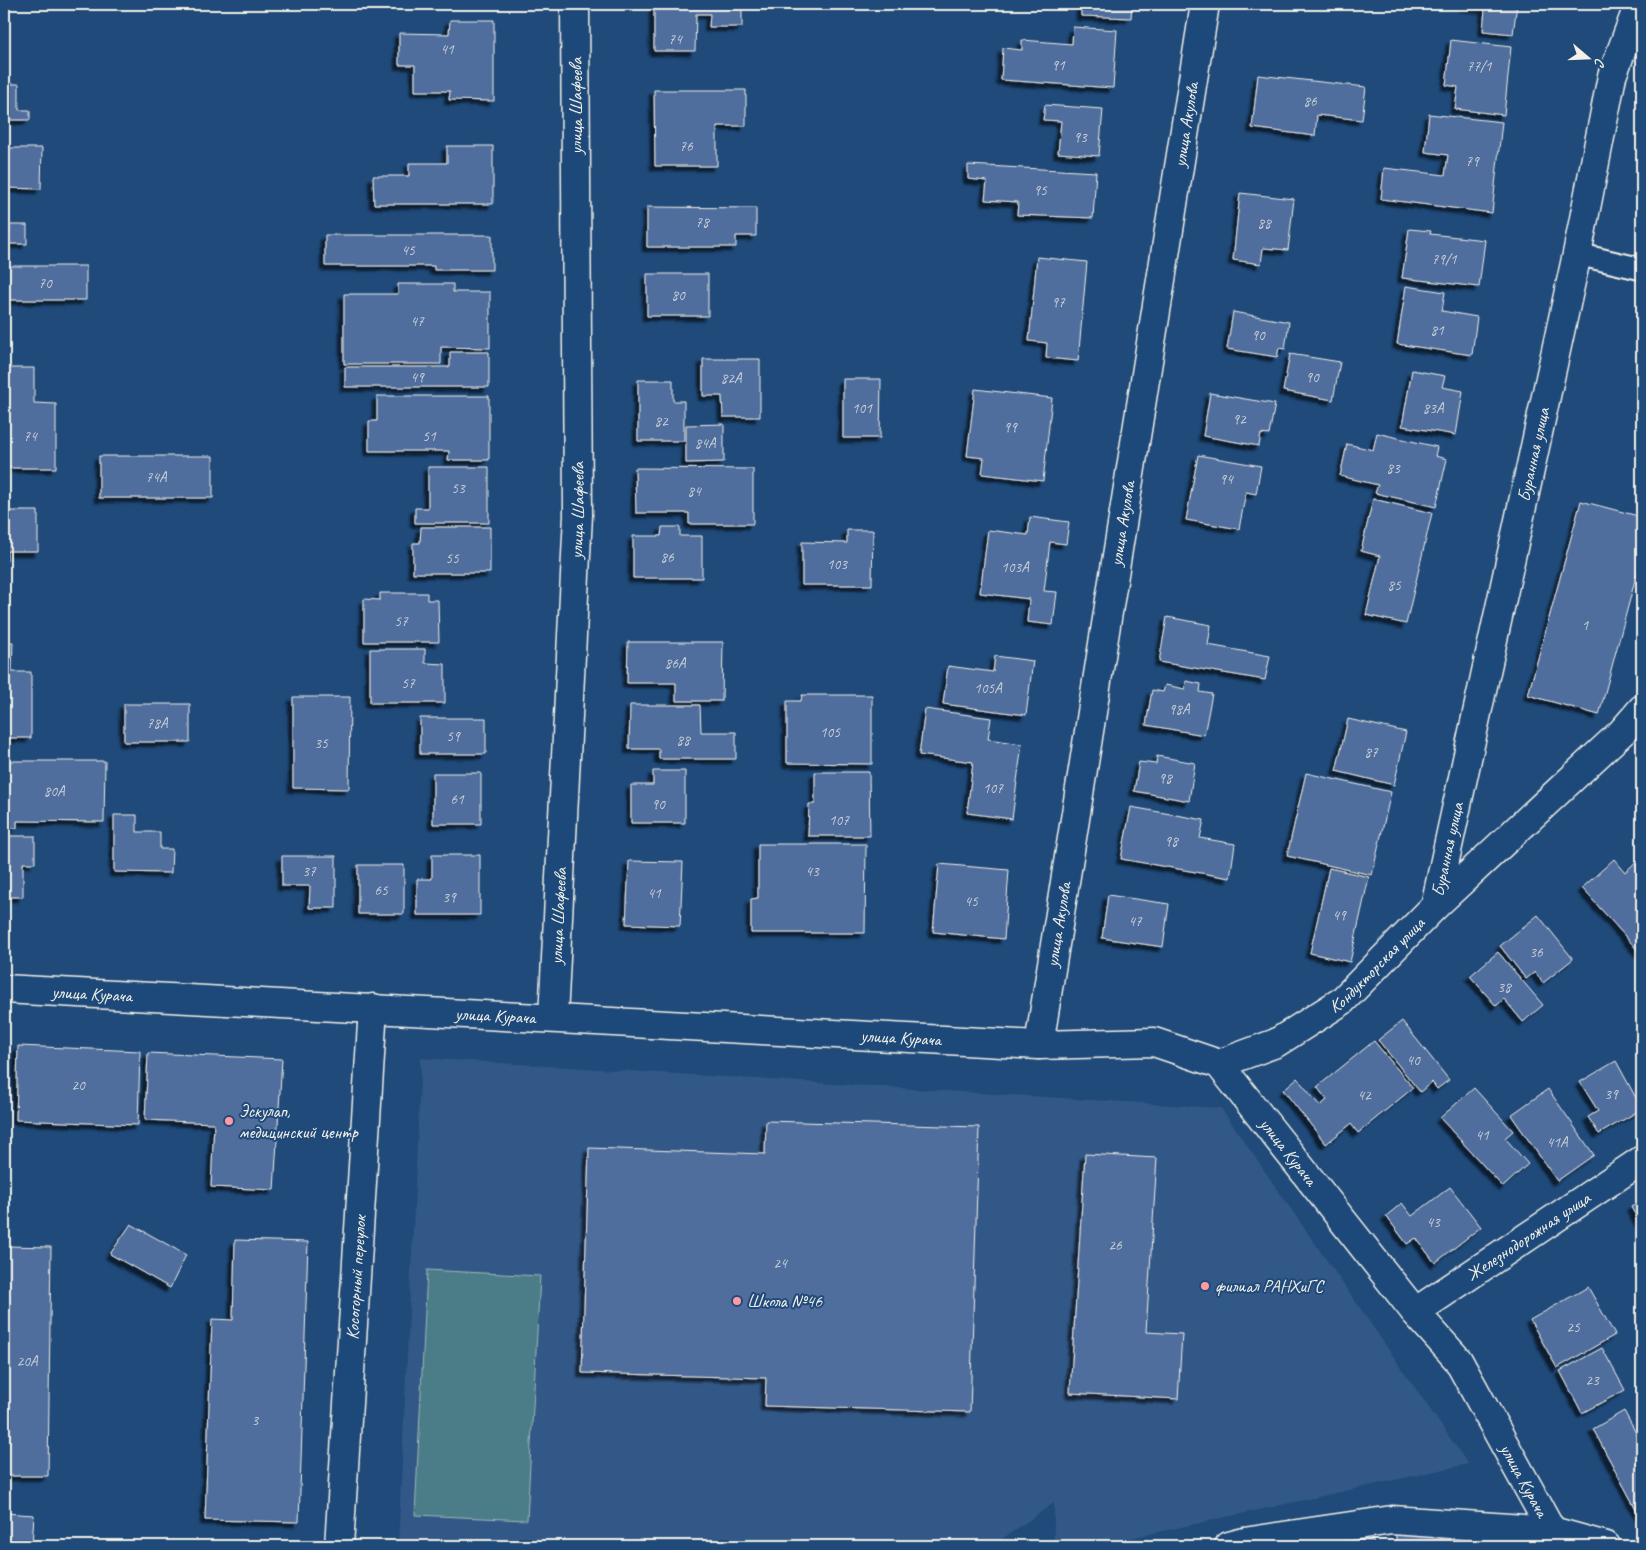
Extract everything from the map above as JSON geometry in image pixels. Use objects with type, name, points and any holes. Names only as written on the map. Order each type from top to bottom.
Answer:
[{"type":"street","name":"улица Шафеева","points":[[554,1018],[578,515],[575,4]]},
{"type":"street","name":"улица Акулова","points":[[1038,1045],[1205,4]]},
{"type":"street","name":"Буранная улица","points":[[1435,906],[1577,254],[1612,76],[1639,4]]},
{"type":"street","name":"Кондукторская улица","points":[[1219,1064],[1276,1044],[1342,1001],[1435,906],[1622,732],[1642,709]]},
{"type":"street","name":"улица Курача","points":[[4,989],[1038,1045],[1154,1042],[1219,1064],[1415,1312],[1458,1360],[1552,1531]]},
{"type":"street","name":"Косогорный переулок","points":[[339,1546],[373,1008]]},
{"type":"street","name":"Железнодорожная улица","points":[[1415,1312],[1642,1160]]},
{"type":"street","points":[[1240,1545],[1392,1520],[1552,1531],[1606,1546]]},
{"type":"lane","points":[[1577,254],[1642,270]]},
{"type":"shaded area","name":"Школа №46","points":[[421,1058],[1221,1108],[1468,1464],[1095,1546],[1054,1546],[1054,1503],[992,1546],[398,1546]]},
{"type":"green space","points":[[427,1270],[540,1276],[527,1520],[415,1515]]},
{"type":"building","points":[[654,4],[742,4],[742,27],[709,27],[710,14],[696,14],[695,51],[654,51]]},
{"type":"building","points":[[1081,4],[1132,4],[1131,18],[1081,16]]},
{"type":"building","points":[[1462,4],[1517,4],[1513,34],[1483,31],[1485,9],[1462,6]]},
{"type":"building","points":[[450,20],[494,20],[494,101],[449,100],[450,91],[415,91],[415,65],[399,65],[399,33],[449,34]]},
{"type":"building","points":[[1073,27],[1117,30],[1113,88],[1001,80],[1003,48],[1022,50],[1022,40],[1072,44]]},
{"type":"building","points":[[1451,40],[1511,47],[1504,115],[1455,109],[1458,87],[1446,85]]},
{"type":"building","points":[[1258,75],[1366,87],[1362,120],[1317,115],[1315,136],[1252,128]]},
{"type":"building","points":[[4,84],[19,84],[19,110],[30,110],[30,120],[4,120]]},
{"type":"building","points":[[654,90],[746,90],[746,126],[717,126],[717,166],[655,166]]},
{"type":"building","points":[[1045,105],[1103,109],[1099,156],[1058,153],[1061,121],[1043,120]]},
{"type":"building","points":[[1429,114],[1502,122],[1492,213],[1381,199],[1384,168],[1445,175],[1448,155],[1425,152]]},
{"type":"building","points":[[447,146],[493,146],[493,204],[374,204],[373,176],[409,176],[409,163],[447,163]]},
{"type":"building","points":[[4,148],[42,148],[41,189],[4,188]]},
{"type":"building","points":[[968,165],[1096,172],[1093,218],[1017,215],[1018,202],[985,200],[987,181],[968,179]]},
{"type":"building","points":[[1240,193],[1294,199],[1288,250],[1263,248],[1261,264],[1233,260]]},
{"type":"building","points":[[4,203],[8,203],[8,225],[27,225],[27,244],[4,244]]},
{"type":"building","points":[[647,207],[756,208],[756,236],[736,236],[736,247],[647,247]]},
{"type":"building","points":[[1409,229],[1431,231],[1430,234],[1485,240],[1479,287],[1402,278]]},
{"type":"building","points":[[325,235],[492,235],[492,270],[434,270],[434,266],[325,266]]},
{"type":"building","points":[[1037,257],[1087,262],[1078,361],[1046,358],[1047,343],[1029,341]]},
{"type":"building","points":[[4,266],[86,266],[86,300],[7,300],[7,313],[4,313]]},
{"type":"building","points":[[647,274],[708,274],[708,316],[647,316]]},
{"type":"building","points":[[398,284],[453,284],[453,292],[490,292],[490,348],[441,347],[441,364],[344,364],[344,294],[398,294]]},
{"type":"building","points":[[1406,286],[1445,292],[1442,311],[1477,317],[1472,355],[1397,344]]},
{"type":"building","points":[[1233,312],[1289,322],[1285,349],[1279,348],[1277,357],[1227,349]]},
{"type":"building","points":[[450,352],[489,352],[489,387],[345,387],[345,367],[450,367]]},
{"type":"building","points":[[1290,354],[1340,362],[1333,400],[1283,391]]},
{"type":"building","points":[[703,359],[760,359],[760,417],[723,417],[722,396],[703,396]]},
{"type":"building","points":[[4,368],[34,368],[34,403],[56,404],[56,468],[4,468]]},
{"type":"building","points":[[1412,370],[1445,376],[1442,387],[1463,391],[1456,435],[1402,426]]},
{"type":"building","points":[[843,379],[881,379],[880,438],[843,438]]},
{"type":"building","points":[[638,380],[673,380],[673,401],[684,401],[684,441],[638,441]]},
{"type":"building","points":[[975,389],[1052,398],[1043,481],[982,474],[984,458],[967,456]]},
{"type":"building","points":[[1210,393],[1275,404],[1269,435],[1261,434],[1259,446],[1203,436]]},
{"type":"building","points":[[377,396],[489,396],[489,460],[448,460],[449,451],[369,451],[369,421],[377,421]]},
{"type":"building","points":[[724,424],[724,462],[686,463],[686,425]]},
{"type":"building","points":[[1377,433],[1437,447],[1435,456],[1447,459],[1436,507],[1375,493],[1378,485],[1340,476],[1347,444],[1373,450]]},
{"type":"building","points":[[1198,455],[1261,466],[1256,494],[1246,492],[1239,529],[1186,520]]},
{"type":"building","points":[[99,456],[213,456],[213,498],[99,498]]},
{"type":"building","points":[[428,467],[489,467],[489,523],[415,523],[415,508],[428,508]]},
{"type":"building","points":[[635,468],[753,469],[753,524],[689,524],[689,513],[636,513]]},
{"type":"building","points":[[1373,499],[1432,513],[1406,624],[1366,615],[1380,556],[1361,551]]},
{"type":"building","points":[[1581,501],[1642,517],[1642,554],[1599,715],[1528,695]]},
{"type":"building","points":[[4,511],[38,511],[38,551],[7,551],[7,561],[4,561]]},
{"type":"building","points":[[1030,517],[1069,522],[1066,544],[1050,542],[1044,591],[1057,592],[1053,625],[1027,622],[1029,599],[980,593],[988,530],[1028,535]]},
{"type":"building","points":[[421,527],[490,527],[490,573],[413,573],[413,543],[420,543]]},
{"type":"building","points":[[662,527],[680,527],[680,536],[702,536],[702,578],[633,578],[633,536],[661,536]]},
{"type":"building","points":[[847,530],[873,530],[872,585],[802,585],[802,542],[847,543]]},
{"type":"building","points":[[380,593],[427,593],[427,600],[438,600],[439,642],[364,642],[364,599],[380,600]]},
{"type":"building","points":[[1167,617],[1211,625],[1208,645],[1270,656],[1265,680],[1159,662]]},
{"type":"building","points":[[4,642],[13,642],[12,672],[31,672],[31,738],[4,738]]},
{"type":"building","points":[[628,642],[723,642],[722,701],[676,701],[676,683],[627,683]]},
{"type":"building","points":[[370,649],[425,649],[425,663],[445,664],[445,703],[370,703]]},
{"type":"building","points":[[995,656],[1033,661],[1026,715],[943,704],[948,666],[993,672]]},
{"type":"building","points":[[1186,681],[1201,684],[1200,692],[1212,694],[1204,735],[1146,725],[1152,690],[1163,692],[1165,685],[1185,689]]},
{"type":"building","points":[[802,695],[872,695],[872,764],[787,763],[787,701],[801,701]]},
{"type":"building","points":[[293,697],[350,697],[349,789],[293,788]]},
{"type":"building","points":[[124,704],[190,704],[190,742],[124,742]]},
{"type":"building","points":[[630,705],[700,705],[701,732],[736,732],[736,759],[659,759],[659,749],[629,749]]},
{"type":"building","points":[[925,709],[991,718],[988,739],[1022,744],[1012,819],[967,813],[973,762],[919,755]]},
{"type":"building","points":[[420,718],[486,718],[486,754],[420,754]]},
{"type":"building","points":[[1348,719],[1406,732],[1394,785],[1336,771]]},
{"type":"building","points":[[1157,756],[1195,763],[1189,801],[1134,791],[1139,762],[1156,764]]},
{"type":"building","points":[[4,761],[105,761],[104,822],[17,821],[17,828],[4,828]]},
{"type":"building","points":[[653,771],[685,771],[685,823],[631,823],[631,785],[653,785]]},
{"type":"building","points":[[815,772],[869,772],[870,836],[808,836],[809,804],[815,804]]},
{"type":"building","points":[[433,773],[481,773],[481,824],[433,824]]},
{"type":"building","points":[[1306,773],[1391,792],[1372,875],[1287,856]]},
{"type":"building","points":[[1131,807],[1204,820],[1200,838],[1235,844],[1230,878],[1121,859]]},
{"type":"building","points":[[114,815],[137,815],[137,832],[160,832],[160,849],[172,849],[171,873],[114,872]]},
{"type":"building","points":[[4,836],[35,836],[35,863],[23,863],[23,897],[4,897]]},
{"type":"building","points":[[758,844],[866,844],[865,933],[751,933],[751,899],[758,898]]},
{"type":"building","points":[[432,855],[480,855],[480,915],[417,915],[417,879],[432,879]]},
{"type":"building","points":[[282,856],[336,856],[336,908],[309,908],[310,886],[282,886]]},
{"type":"building","points":[[1614,859],[1625,872],[1637,861],[1642,866],[1642,955],[1582,888]]},
{"type":"building","points":[[629,861],[683,862],[680,926],[626,924]]},
{"type":"building","points":[[939,864],[1009,870],[1004,939],[933,932]]},
{"type":"building","points":[[358,865],[404,865],[404,914],[358,914]]},
{"type":"building","points":[[1329,868],[1369,877],[1350,962],[1310,953]]},
{"type":"building","points":[[1108,895],[1169,904],[1163,947],[1102,938]]},
{"type":"building","points":[[1538,915],[1573,959],[1543,983],[1535,972],[1526,979],[1500,946]]},
{"type":"building","points":[[1498,952],[1543,1005],[1523,1022],[1504,999],[1496,1006],[1470,976]]},
{"type":"building","points":[[1402,1021],[1449,1080],[1437,1089],[1432,1082],[1420,1092],[1378,1040]]},
{"type":"building","points":[[1374,1041],[1413,1088],[1358,1133],[1351,1124],[1326,1144],[1283,1090],[1297,1078],[1320,1106],[1327,1100],[1317,1087]]},
{"type":"building","points":[[18,1046],[140,1051],[138,1125],[16,1120]]},
{"type":"building","name":"Эскулап, медицинский центр","points":[[148,1053],[282,1059],[274,1190],[211,1187],[214,1123],[145,1120]]},
{"type":"building","points":[[4,1059],[6,1059],[5,1118],[4,1118]]},
{"type":"building","points":[[1616,1061],[1642,1109],[1599,1134],[1588,1117],[1598,1111],[1580,1082]]},
{"type":"building","points":[[1474,1088],[1513,1131],[1505,1138],[1528,1164],[1503,1187],[1440,1118]]},
{"type":"building","points":[[1548,1089],[1594,1155],[1557,1181],[1511,1115]]},
{"type":"building","points":[[766,1121],[979,1127],[970,1412],[765,1406],[766,1378],[582,1373],[589,1148],[765,1154]]},
{"type":"building","points":[[1085,1154],[1157,1158],[1146,1332],[1182,1334],[1178,1399],[1070,1393]]},
{"type":"building","points":[[1450,1187],[1481,1227],[1435,1263],[1416,1238],[1407,1244],[1386,1216],[1402,1203],[1412,1216]]},
{"type":"building","points":[[1642,1201],[1642,1227],[1631,1207]]},
{"type":"building","points":[[131,1224],[186,1255],[170,1288],[110,1254]]},
{"type":"building","points":[[235,1240],[308,1242],[299,1522],[205,1520],[212,1319],[233,1320]]},
{"type":"building","points":[[6,1246],[51,1247],[48,1476],[4,1476]]},
{"type":"building","points":[[1588,1287],[1615,1335],[1557,1368],[1530,1320]]},
{"type":"building","points":[[1602,1348],[1625,1390],[1582,1413],[1560,1371]]},
{"type":"building","points":[[1624,1411],[1642,1444],[1642,1520],[1593,1429]]},
{"type":"building","points":[[4,1513],[34,1515],[32,1546],[4,1546]]},
{"type":"building","points":[[1396,1533],[1442,1535],[1442,1546],[1396,1546]]},
{"type":"building","points":[[1372,1537],[1374,1546],[1325,1546]]},
{"type":"place","name":"Эскулап, медицинский центр","points":[[229,1121]]},
{"type":"place","name":"филиал РАНХиГС","points":[[1205,1286]]},
{"type":"place","name":"Школа №46","points":[[737,1301]]}]
